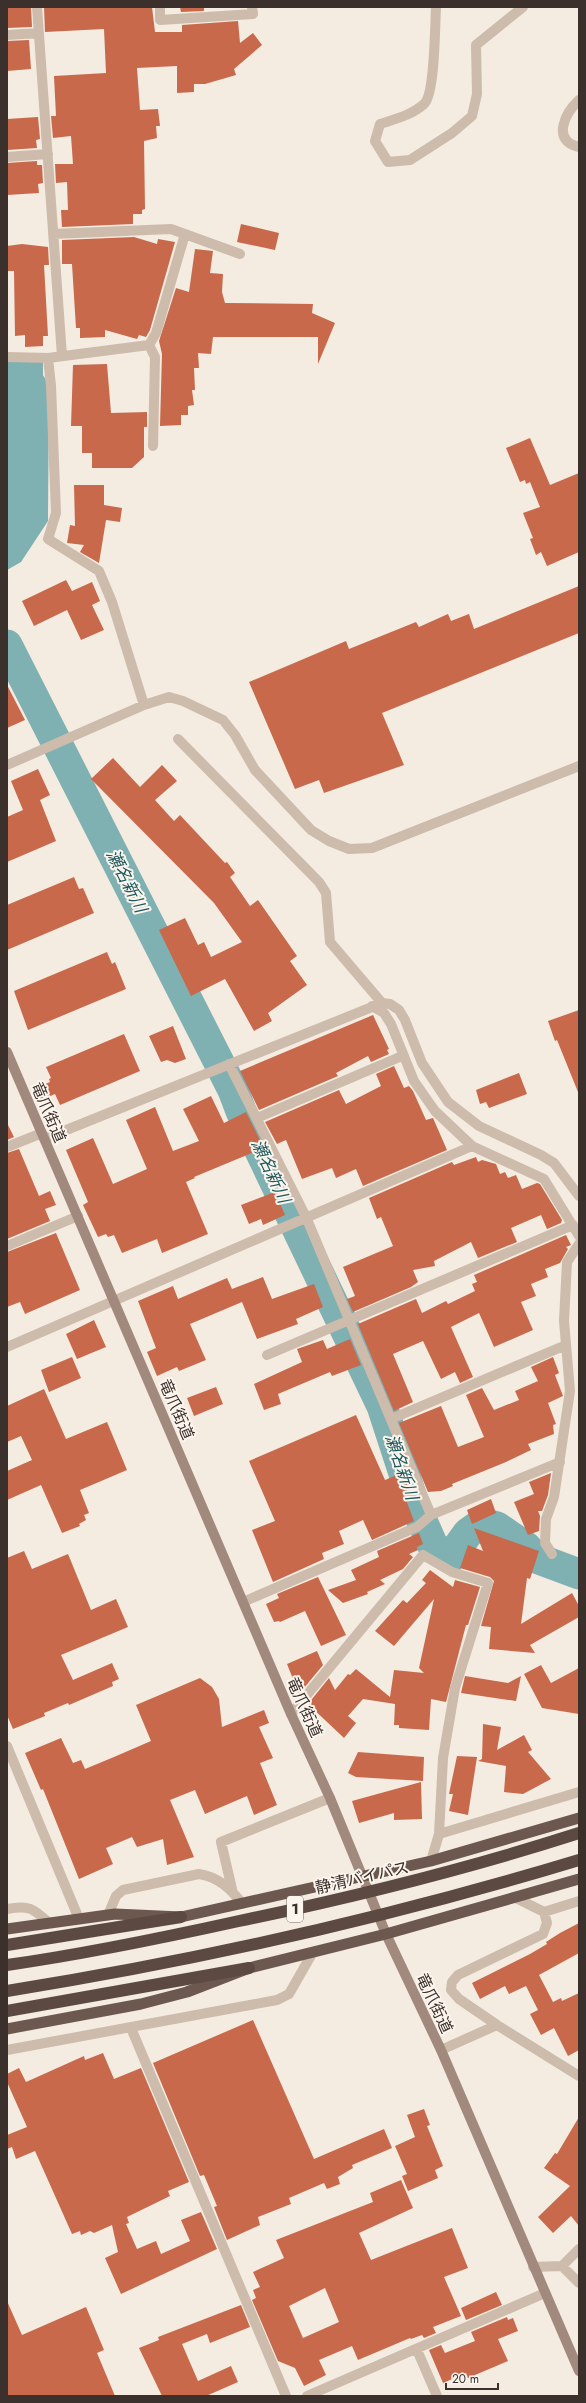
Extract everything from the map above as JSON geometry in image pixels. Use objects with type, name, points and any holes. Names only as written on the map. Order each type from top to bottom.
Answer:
[{"type":"highway","name":"1","points":[[7,1945],[181,1918],[431,1861],[579,1818]]},
{"type":"highway","name":"静清バイパス","points":[[7,1965],[65,1957],[186,1933],[381,1890],[515,1853],[579,1833]]},
{"type":"highway","name":"1","points":[[7,1991],[292,1937],[412,1907],[579,1860]]},
{"type":"highway","points":[[7,2011],[75,2001],[249,1968],[386,1934],[579,1879]]},
{"type":"highway","name":"1","points":[[7,1929],[108,1915],[181,1918]]},
{"type":"highway","points":[[7,2029],[141,2004],[187,1992],[249,1968]]},
{"type":"main road","name":"竜爪街道","points":[[7,1052],[291,1714],[330,1798],[386,1934],[441,2050],[579,2371]]},
{"type":"street","points":[[38,7],[62,356]]},
{"type":"street","points":[[160,7],[160,20],[253,14],[252,7]]},
{"type":"street","points":[[436,7],[432,84],[426,103],[413,112],[380,124],[375,141],[388,162],[410,160],[452,133],[472,116],[478,94],[476,45],[523,7]]},
{"type":"street","points":[[7,35],[39,33]]},
{"type":"street","points":[[579,100],[564,118],[563,131],[568,142],[579,147]]},
{"type":"street","points":[[7,157],[48,154]]},
{"type":"street","points":[[53,234],[171,229],[240,254]]},
{"type":"street","points":[[149,345],[156,333],[185,234]]},
{"type":"street","points":[[7,357],[48,358],[149,345]]},
{"type":"street","points":[[149,345],[155,357],[153,446]]},
{"type":"street","points":[[48,358],[51,386],[56,513],[48,539],[99,571],[112,602],[144,705]]},
{"type":"street","points":[[7,765],[144,705],[169,697],[183,701],[223,720],[235,735],[255,770],[311,830],[329,841],[349,849],[372,848],[579,766]]},
{"type":"street","points":[[178,739],[320,882],[326,893],[330,942],[382,1003]]},
{"type":"street","points":[[7,1148],[43,1136],[382,1003],[390,1004],[399,1010],[405,1020],[422,1063],[448,1102],[479,1126],[541,1155],[554,1163],[579,1196]]},
{"type":"street","points":[[372,1006],[384,1013],[391,1024],[402,1056],[414,1081],[435,1111],[472,1146],[544,1179],[579,1236]]},
{"type":"street","points":[[257,1118],[402,1056]]},
{"type":"street","points":[[229,1064],[306,1217],[431,1515]]},
{"type":"street","points":[[7,1347],[472,1146]]},
{"type":"street","points":[[7,1246],[78,1216]]},
{"type":"street","points":[[267,1355],[573,1225]]},
{"type":"street","points":[[552,1554],[545,1543],[546,1519],[554,1497],[570,1391],[564,1321],[567,1262],[579,1244]]},
{"type":"street","points":[[391,1419],[566,1345]]},
{"type":"street","points":[[243,1602],[417,1526],[431,1515],[560,1462]]},
{"type":"street","points":[[291,1714],[423,1555],[452,1572],[488,1583],[455,1688],[443,1758],[439,1834],[431,1861]]},
{"type":"street","points":[[7,1746],[79,1919]]},
{"type":"street","points":[[439,1834],[579,1792]]},
{"type":"street","points":[[242,1904],[232,1889],[221,1842],[330,1798]]},
{"type":"street","points":[[108,1915],[116,1896],[123,1890],[199,1874],[210,1876],[232,1889]]},
{"type":"street","points":[[516,1898],[544,1912],[579,1901]]},
{"type":"street","points":[[7,1909],[25,1906],[36,1911],[49,1923]]},
{"type":"street","points":[[544,1912],[547,1924],[542,1934],[458,1975],[452,1982],[450,1990],[458,1999],[579,2076]]},
{"type":"street","points":[[7,2050],[277,2000],[289,1994],[313,1952]]},
{"type":"street","points":[[441,2050],[497,2025]]},
{"type":"street","points":[[131,2028],[286,2396]]},
{"type":"street","points":[[533,2267],[562,2266],[579,2249]]},
{"type":"street","points":[[562,2266],[579,2283]]},
{"type":"street","points":[[307,2396],[545,2294]]},
{"type":"street","points":[[417,2350],[437,2396]]},
{"type":"water","points":[[7,360],[43,361],[43,375],[49,385],[48,521],[21,562],[7,570]]},
{"type":"building","points":[[7,7],[31,7],[32,27],[7,28]]},
{"type":"building","points":[[44,7],[152,7],[155,32],[182,32],[182,25],[238,21],[240,43],[253,33],[262,45],[234,69],[236,75],[205,84],[194,84],[194,92],[177,93],[177,66],[137,68],[140,110],[158,109],[160,126],[156,126],[157,138],[144,141],[145,209],[142,210],[142,214],[133,214],[133,224],[62,227],[61,210],[68,210],[67,182],[56,183],[55,164],[73,164],[71,136],[53,138],[51,116],[56,116],[54,76],[106,73],[104,29],[45,32]]},
{"type":"building","points":[[180,7],[204,7],[204,11],[181,12]]},
{"type":"building","points":[[29,40],[31,69],[7,71],[7,41]]},
{"type":"building","points":[[38,117],[40,139],[36,140],[37,148],[7,150],[7,119]]},
{"type":"building","points":[[37,161],[37,165],[42,165],[43,183],[38,184],[39,193],[7,195],[7,163]]},
{"type":"building","points":[[241,224],[279,233],[275,250],[237,242]]},
{"type":"building","points":[[134,237],[157,244],[158,239],[175,242],[150,330],[146,337],[139,335],[137,339],[105,330],[105,337],[80,338],[80,328],[76,328],[72,264],[62,264],[62,240]]},
{"type":"building","points":[[22,244],[48,247],[49,265],[44,265],[48,336],[43,336],[43,346],[25,347],[25,335],[15,336],[14,271],[7,271],[7,246]]},
{"type":"building","points":[[195,249],[213,251],[210,273],[223,274],[222,292],[225,303],[313,304],[312,313],[335,323],[318,364],[318,337],[213,337],[211,354],[198,353],[199,368],[194,368],[195,390],[192,390],[194,405],[188,406],[188,415],[181,415],[181,425],[160,426],[162,354],[159,341],[176,288],[189,292]]},
{"type":"building","points":[[107,364],[111,413],[147,412],[147,427],[144,427],[144,457],[132,468],[92,468],[92,453],[82,453],[82,426],[71,426],[73,365]]},
{"type":"building","points":[[530,438],[550,485],[579,473],[579,552],[547,566],[541,552],[536,555],[530,539],[533,538],[523,513],[540,507],[530,482],[526,484],[525,480],[520,482],[506,448]]},
{"type":"building","points":[[74,485],[104,485],[104,505],[122,508],[120,522],[106,520],[99,563],[80,552],[84,545],[67,543],[70,525],[75,526]]},
{"type":"building","points":[[66,580],[72,591],[92,582],[100,601],[92,605],[104,630],[81,640],[67,610],[34,626],[22,601]]},
{"type":"building","points":[[579,586],[579,633],[382,713],[404,765],[324,793],[319,780],[295,789],[249,682],[346,641],[349,649],[416,622],[419,627],[448,614],[451,621],[469,614],[474,629]]},
{"type":"building","points":[[7,685],[25,720],[7,728]]},
{"type":"building","points":[[113,758],[140,787],[162,765],[177,781],[155,800],[174,821],[180,815],[225,863],[227,862],[235,873],[230,877],[250,906],[258,900],[297,956],[290,961],[307,985],[268,1013],[272,1021],[254,1031],[225,979],[191,996],[159,930],[185,918],[198,945],[204,942],[211,957],[242,942],[214,903],[91,779]]},
{"type":"building","points":[[38,769],[50,795],[40,800],[56,841],[7,862],[7,817],[23,810],[11,781]]},
{"type":"building","points":[[74,877],[79,889],[83,888],[94,913],[7,950],[7,905]]},
{"type":"building","points":[[107,952],[112,964],[115,962],[126,989],[28,1030],[14,991]]},
{"type":"building","points":[[579,1010],[578,1092],[557,1040],[555,1041],[548,1021]]},
{"type":"building","points":[[373,1015],[389,1049],[387,1050],[389,1054],[371,1062],[368,1056],[336,1073],[338,1076],[259,1110],[240,1071]]},
{"type":"building","points":[[173,1026],[186,1059],[175,1063],[167,1060],[161,1062],[149,1036]]},
{"type":"building","points":[[124,1034],[140,1071],[60,1105],[55,1094],[41,1100],[36,1088],[50,1082],[49,1079],[51,1078],[46,1067]]},
{"type":"building","points":[[394,1066],[404,1088],[409,1086],[413,1091],[426,1120],[433,1118],[447,1150],[363,1186],[356,1169],[336,1178],[332,1168],[302,1179],[286,1140],[277,1144],[265,1122],[339,1090],[346,1104],[381,1086],[376,1074]]},
{"type":"building","points":[[519,1073],[527,1094],[489,1108],[486,1102],[480,1104],[476,1090]]},
{"type":"building","points":[[211,1096],[224,1123],[246,1112],[264,1148],[194,1177],[195,1178],[186,1182],[208,1234],[162,1253],[157,1239],[122,1253],[114,1235],[108,1237],[106,1234],[98,1237],[83,1205],[88,1202],[66,1150],[93,1138],[113,1184],[147,1169],[126,1120],[155,1107],[173,1151],[199,1141],[183,1109]]},
{"type":"building","points":[[7,1123],[14,1137],[7,1140]]},
{"type":"building","points":[[19,1149],[39,1196],[50,1191],[56,1205],[45,1209],[50,1221],[7,1239],[7,1153]]},
{"type":"building","points":[[476,1157],[478,1162],[482,1160],[496,1164],[500,1174],[505,1172],[508,1178],[516,1175],[522,1189],[537,1183],[540,1184],[562,1220],[561,1223],[547,1229],[541,1215],[511,1228],[517,1242],[478,1258],[471,1242],[434,1261],[435,1266],[413,1270],[418,1282],[411,1287],[353,1312],[347,1299],[355,1296],[343,1267],[393,1246],[381,1217],[377,1219],[369,1198],[452,1162],[454,1165]]},
{"type":"building","points":[[275,1192],[285,1215],[263,1225],[261,1219],[249,1224],[241,1205]]},
{"type":"building","points":[[56,1233],[80,1290],[25,1314],[20,1302],[7,1307],[7,1252]]},
{"type":"building","points":[[566,1235],[571,1245],[566,1247],[568,1249],[560,1263],[545,1269],[548,1277],[531,1284],[536,1296],[521,1302],[533,1330],[494,1347],[479,1313],[451,1327],[473,1377],[460,1383],[455,1372],[441,1379],[423,1341],[393,1354],[413,1402],[394,1411],[358,1324],[416,1299],[422,1313],[446,1301],[448,1304],[475,1291],[472,1284],[477,1282],[474,1275]]},
{"type":"building","points":[[263,1277],[272,1299],[314,1284],[323,1307],[296,1319],[298,1324],[257,1339],[242,1302],[190,1324],[206,1360],[179,1371],[177,1367],[157,1376],[147,1352],[156,1348],[138,1301],[173,1286],[178,1299],[227,1278],[232,1289]]},
{"type":"building","points":[[94,1320],[106,1347],[77,1359],[66,1334]]},
{"type":"building","points":[[350,1339],[361,1365],[332,1376],[330,1372],[278,1394],[281,1404],[264,1410],[254,1384],[302,1362],[297,1349],[323,1340],[327,1349]]},
{"type":"building","points":[[72,1357],[81,1378],[49,1392],[41,1370]]},
{"type":"building","points":[[553,1357],[559,1373],[555,1375],[563,1396],[548,1403],[556,1424],[553,1425],[554,1434],[528,1444],[531,1450],[506,1462],[452,1484],[453,1486],[441,1491],[428,1492],[399,1423],[441,1406],[458,1447],[484,1437],[466,1395],[482,1388],[494,1410],[519,1400],[515,1391],[538,1381],[531,1367]]},
{"type":"building","points":[[216,1387],[223,1404],[194,1416],[187,1398]]},
{"type":"building","points":[[44,1389],[66,1439],[107,1422],[127,1470],[80,1490],[89,1513],[84,1515],[86,1520],[79,1524],[80,1526],[62,1533],[41,1485],[7,1500],[7,1471],[32,1460],[21,1436],[7,1442],[7,1406]]},
{"type":"building","points":[[356,1415],[385,1480],[406,1471],[416,1496],[406,1500],[414,1521],[372,1540],[363,1520],[339,1531],[344,1544],[322,1553],[324,1559],[273,1582],[252,1530],[275,1521],[249,1461]]},
{"type":"building","points":[[551,1473],[548,1495],[542,1511],[538,1511],[540,1516],[539,1531],[528,1535],[514,1502],[534,1494],[529,1482]]},
{"type":"building","points":[[491,1499],[496,1513],[472,1524],[467,1510]]},
{"type":"building","points":[[474,1528],[539,1551],[530,1579],[527,1578],[521,1624],[572,1593],[579,1606],[579,1617],[530,1645],[535,1653],[489,1649],[491,1627],[481,1626],[494,1581],[490,1577],[460,1568],[468,1545],[483,1551]]},
{"type":"building","points":[[419,1533],[423,1544],[417,1547],[418,1550],[409,1554],[413,1557],[403,1569],[380,1580],[385,1584],[367,1592],[368,1594],[343,1603],[328,1590],[356,1580],[351,1570],[379,1557],[377,1551]]},
{"type":"building","points":[[24,1551],[32,1569],[68,1554],[91,1610],[116,1599],[128,1627],[61,1655],[73,1680],[112,1663],[119,1679],[112,1682],[113,1686],[69,1705],[68,1703],[44,1713],[45,1716],[13,1729],[7,1715],[7,1558]]},
{"type":"building","points":[[430,1570],[453,1587],[455,1580],[480,1587],[468,1625],[466,1625],[446,1702],[431,1699],[429,1730],[399,1728],[399,1725],[394,1725],[395,1704],[363,1699],[348,1716],[356,1723],[344,1738],[308,1704],[329,1678],[335,1690],[348,1674],[350,1675],[356,1669],[390,1697],[394,1670],[424,1673],[419,1668],[434,1599],[394,1646],[375,1631],[403,1600],[407,1603],[426,1583],[422,1580]]},
{"type":"building","points":[[318,1577],[346,1635],[321,1646],[305,1611],[280,1622],[274,1622],[266,1604],[279,1598],[277,1594]]},
{"type":"building","points":[[317,1651],[323,1665],[299,1694],[287,1664]]},
{"type":"building","points":[[541,1665],[551,1683],[579,1668],[579,1714],[542,1708],[524,1674]]},
{"type":"building","points":[[465,1676],[508,1683],[521,1676],[516,1701],[461,1693]]},
{"type":"building","points":[[200,1678],[212,1687],[219,1699],[222,1727],[264,1710],[269,1723],[259,1727],[273,1758],[260,1763],[277,1805],[254,1815],[247,1796],[205,1814],[195,1790],[170,1800],[194,1857],[167,1865],[163,1839],[137,1847],[132,1837],[106,1848],[113,1864],[79,1879],[43,1789],[41,1790],[25,1753],[61,1738],[73,1763],[81,1760],[85,1769],[114,1757],[151,1741],[136,1705]]},
{"type":"building","points":[[483,1724],[501,1727],[497,1750],[524,1735],[532,1750],[528,1752],[551,1779],[523,1794],[504,1792],[506,1766],[478,1761],[482,1759]]},
{"type":"building","points":[[358,1752],[424,1757],[423,1781],[356,1777],[348,1773]]},
{"type":"building","points":[[457,1756],[477,1757],[468,1815],[449,1811],[453,1794],[449,1794]]},
{"type":"building","points":[[421,1782],[422,1819],[394,1820],[394,1813],[359,1823],[352,1801]]},
{"type":"building","points":[[579,1923],[579,1953],[539,1975],[553,2002],[561,1998],[562,2001],[579,1993],[579,2050],[568,2056],[554,2028],[541,2035],[530,2014],[538,2010],[526,1986],[509,1994],[505,1986],[480,1999],[472,1983],[530,1954],[547,1944],[546,1942],[560,1933]]},
{"type":"building","points":[[253,2020],[314,2159],[384,2129],[392,2148],[352,2165],[353,2168],[338,2177],[340,2184],[327,2189],[324,2183],[289,2198],[291,2204],[258,2217],[260,2225],[227,2240],[214,2207],[217,2206],[204,2175],[200,2176],[153,2063]]},
{"type":"building","points":[[103,2053],[114,2079],[141,2068],[189,2182],[168,2191],[170,2196],[127,2217],[129,2223],[126,2224],[137,2249],[156,2241],[161,2254],[190,2241],[181,2220],[201,2212],[217,2249],[121,2294],[105,2258],[118,2252],[112,2225],[94,2233],[90,2231],[81,2235],[80,2231],[72,2234],[35,2151],[16,2159],[12,2147],[7,2149],[7,2135],[27,2127],[7,2082],[7,2074],[19,2068],[26,2082],[84,2056],[85,2060]]},
{"type":"building","points":[[424,2109],[430,2125],[427,2126],[443,2166],[435,2170],[438,2178],[408,2191],[402,2176],[407,2174],[395,2146],[415,2137],[407,2115]]},
{"type":"building","points":[[579,2117],[579,2226],[571,2216],[553,2233],[538,2217],[570,2186],[544,2168],[555,2153],[557,2154]]},
{"type":"building","points":[[401,2180],[413,2208],[359,2233],[371,2260],[452,2228],[468,2268],[444,2277],[461,2316],[433,2327],[436,2333],[424,2338],[422,2335],[411,2339],[410,2338],[358,2360],[352,2346],[319,2360],[326,2375],[304,2386],[295,2368],[278,2361],[252,2300],[256,2298],[253,2290],[260,2287],[253,2272],[284,2258],[276,2240],[373,2202],[370,2193]],"holes":[[[325,2288],[339,2322],[303,2338],[289,2306]]]},
{"type":"building","points":[[496,2292],[502,2305],[466,2320],[461,2308]]},
{"type":"building","points":[[7,2301],[22,2335],[86,2307],[104,2350],[97,2353],[115,2396],[7,2396]]},
{"type":"building","points":[[241,2305],[250,2327],[210,2343],[207,2334],[182,2344],[198,2381],[231,2366],[238,2382],[206,2396],[162,2396],[139,2348],[159,2340],[158,2337]]},
{"type":"building","points":[[507,2317],[508,2320],[513,2318],[518,2331],[498,2339],[508,2361],[468,2378],[466,2373],[443,2383],[429,2350],[441,2345],[445,2353],[475,2341],[471,2332]]},
{"type":"waterway","name":"瀬名新川","points":[[7,645],[233,1090],[241,1111],[382,1406],[412,1498],[433,1546],[450,1558],[468,1533],[482,1523],[497,1527],[526,1547],[536,1558],[579,1574]]}]
